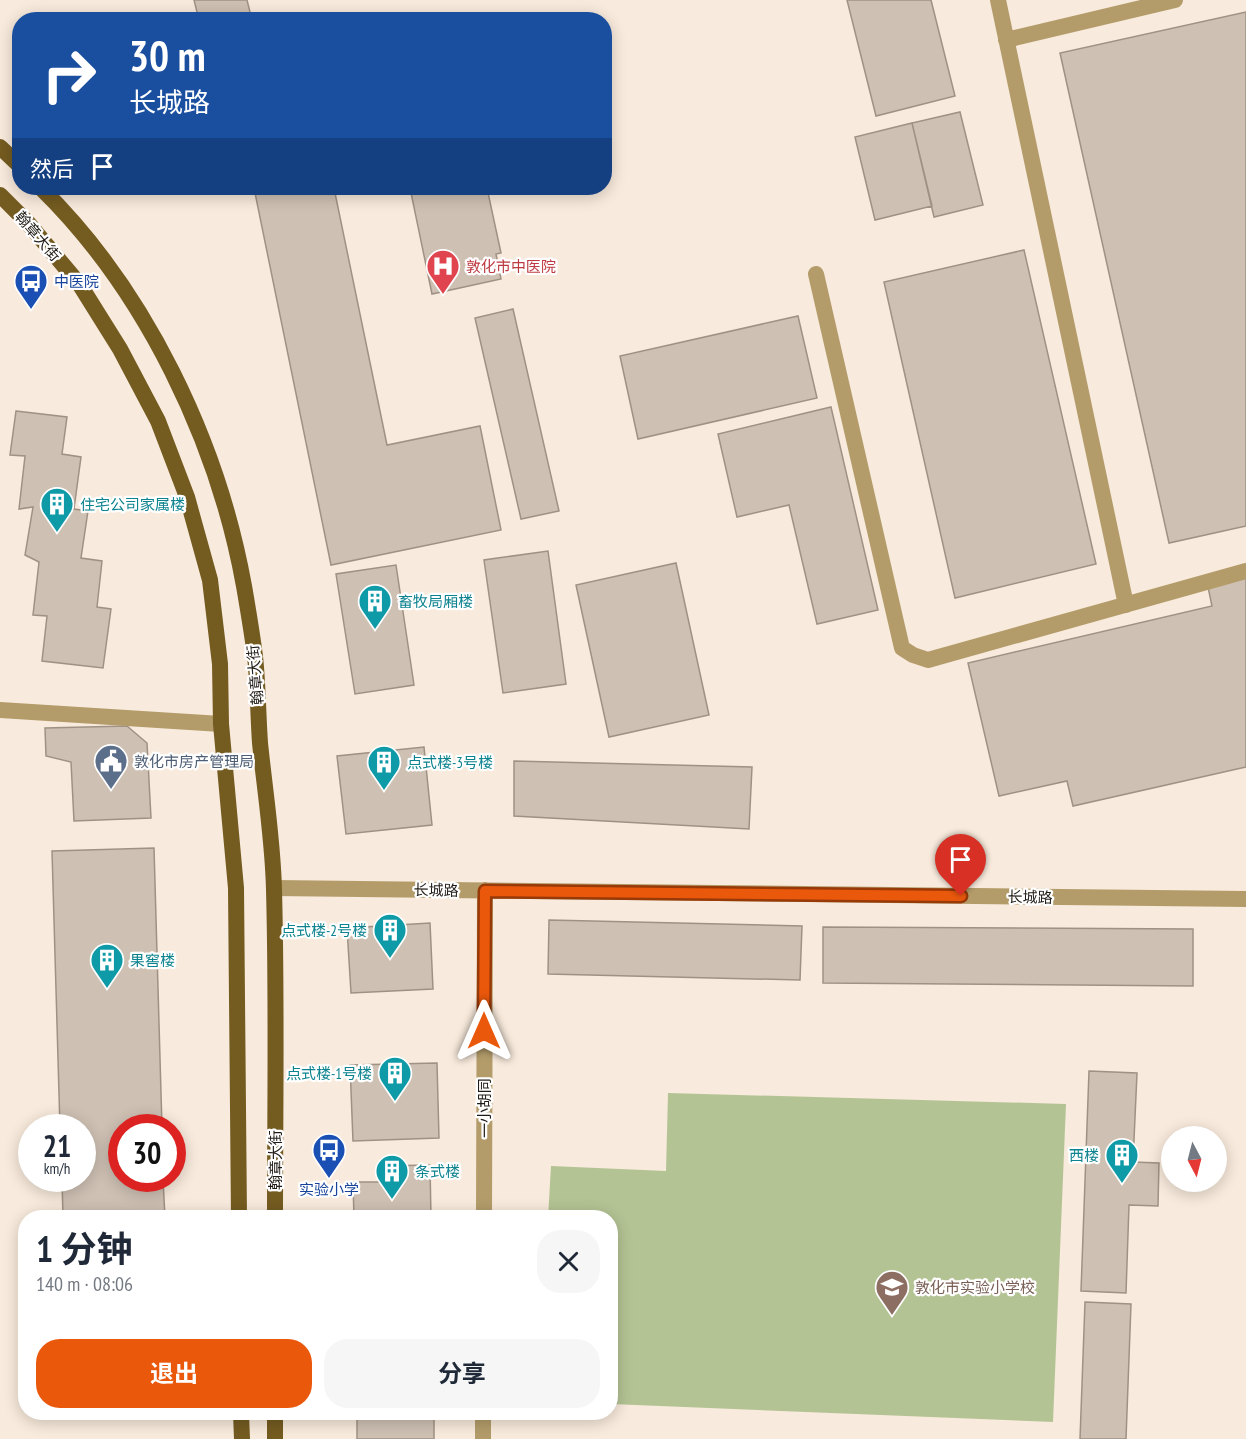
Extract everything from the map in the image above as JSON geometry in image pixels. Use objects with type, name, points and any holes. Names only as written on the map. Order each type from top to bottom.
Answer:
[{"type":"main road","points":[[0,147],[12,158]]},
{"type":"main road","name":"翰章大街","points":[[0,195],[28,223],[80,285],[120,349],[158,421],[187,497],[210,580],[220,664],[221,724],[236,888],[239,1210]]},
{"type":"main road","name":"翰章大街","points":[[48,195],[62,208],[111,271],[151,331],[190,409],[222,493],[243,584],[255,656],[258,721],[274,888],[275,1210]]},
{"type":"main road","points":[[241,1420],[242,1439]]},
{"type":"main road","points":[[275,1420],[275,1439]]},
{"type":"street","points":[[998,0],[1126,605]]},
{"type":"street","points":[[1006,39],[1174,0]]},
{"type":"street","points":[[816,274],[902,648],[928,660],[1246,571]]},
{"type":"street","points":[[0,710],[221,724]]},
{"type":"street","name":"长城路","points":[[274,888],[1246,899]]},
{"type":"street","name":"一小胡同","points":[[484,1210],[485,891]]},
{"type":"street","points":[[483,1420],[483,1439]]},
{"type":"green space","points":[[668,1093],[1066,1104],[1053,1422],[618,1404],[618,1210],[548,1210],[551,1166],[666,1171]]},
{"type":"building","points":[[194,0],[247,0],[250,12],[197,12]]},
{"type":"building","points":[[847,0],[931,0],[955,96],[876,116]]},
{"type":"building","points":[[1246,12],[1246,526],[1169,543],[1060,53]]},
{"type":"building","points":[[960,112],[983,205],[934,217],[912,123]]},
{"type":"building","points":[[912,123],[932,206],[875,220],[855,137]]},
{"type":"building","points":[[255,195],[335,195],[387,445],[480,426],[501,530],[331,565]]},
{"type":"building","points":[[411,195],[489,195],[501,253],[496,254],[501,279],[432,294]]},
{"type":"building","points":[[1024,250],[1096,564],[955,598],[884,282]]},
{"type":"building","points":[[513,309],[559,511],[521,519],[475,318]]},
{"type":"building","points":[[798,316],[817,398],[638,439],[620,356]]},
{"type":"building","points":[[831,407],[878,610],[817,624],[789,505],[737,517],[718,434]]},
{"type":"building","name":"住宅公司家属楼","points":[[16,411],[67,417],[62,454],[81,457],[74,509],[88,511],[81,558],[102,561],[97,607],[111,609],[103,668],[42,661],[47,616],[33,615],[39,562],[25,555],[33,507],[19,509],[25,456],[10,455]]},
{"type":"building","points":[[548,551],[566,684],[503,693],[484,560]]},
{"type":"building","points":[[676,563],[709,715],[609,737],[576,585]]},
{"type":"building","name":"畜牧局厢楼","points":[[396,565],[414,685],[355,694],[336,574]]},
{"type":"building","points":[[1246,578],[1246,767],[1073,806],[1067,781],[999,796],[968,663],[1212,606],[1208,587]]},
{"type":"building","name":"敦化市房产管理局","points":[[127,726],[147,743],[151,818],[74,821],[71,762],[46,756],[45,728]]},
{"type":"building","name":"点式楼-3号楼","points":[[424,747],[432,825],[346,834],[337,756]]},
{"type":"building","points":[[514,761],[752,767],[749,829],[514,816]]},
{"type":"building","name":"果窖楼","points":[[154,848],[162,1114],[108,1114],[108,1192],[164,1192],[165,1210],[63,1210],[62,1192],[96,1192],[96,1114],[60,1114],[52,851]]},
{"type":"building","points":[[549,920],[802,926],[800,980],[548,974]]},
{"type":"building","name":"点式楼-2号楼","points":[[430,923],[433,989],[351,993],[347,928]]},
{"type":"building","points":[[823,927],[1193,929],[1193,986],[823,983]]},
{"type":"building","name":"点式楼-1号楼","points":[[437,1063],[439,1138],[353,1141],[350,1065]]},
{"type":"building","name":"西楼","points":[[1089,1071],[1137,1073],[1133,1162],[1159,1163],[1158,1206],[1129,1205],[1126,1293],[1081,1291]]},
{"type":"building","name":"条式楼","points":[[430,1165],[431,1210],[354,1210],[353,1182],[379,1182],[379,1166]]},
{"type":"building","points":[[1085,1302],[1131,1304],[1126,1439],[1080,1439]]},
{"type":"building","points":[[357,1420],[434,1420],[434,1439],[357,1439]]},
{"type":"place","name":"敦化市中医院","points":[[443,295]]},
{"type":"place","name":"中医院","points":[[31,310]]},
{"type":"place","name":"住宅公司家属楼","points":[[57,533]]},
{"type":"place","name":"畜牧局厢楼","points":[[375,630]]},
{"type":"place","name":"敦化市房产管理局","points":[[111,790]]},
{"type":"place","name":"点式楼-3号楼","points":[[384,791]]},
{"type":"place","name":"点式楼-2号楼","points":[[390,959]]},
{"type":"place","name":"果窖楼","points":[[107,989]]},
{"type":"place","name":"点式楼-1号楼","points":[[395,1102]]},
{"type":"place","name":"实验小学","points":[[329,1179]]},
{"type":"place","name":"西楼","points":[[1122,1184]]},
{"type":"place","name":"条式楼","points":[[392,1200]]},
{"type":"place","name":"敦化市实验小学校","points":[[892,1316]]},
{"type":"route","points":[[484,1031],[485,891],[961,896]]}]
